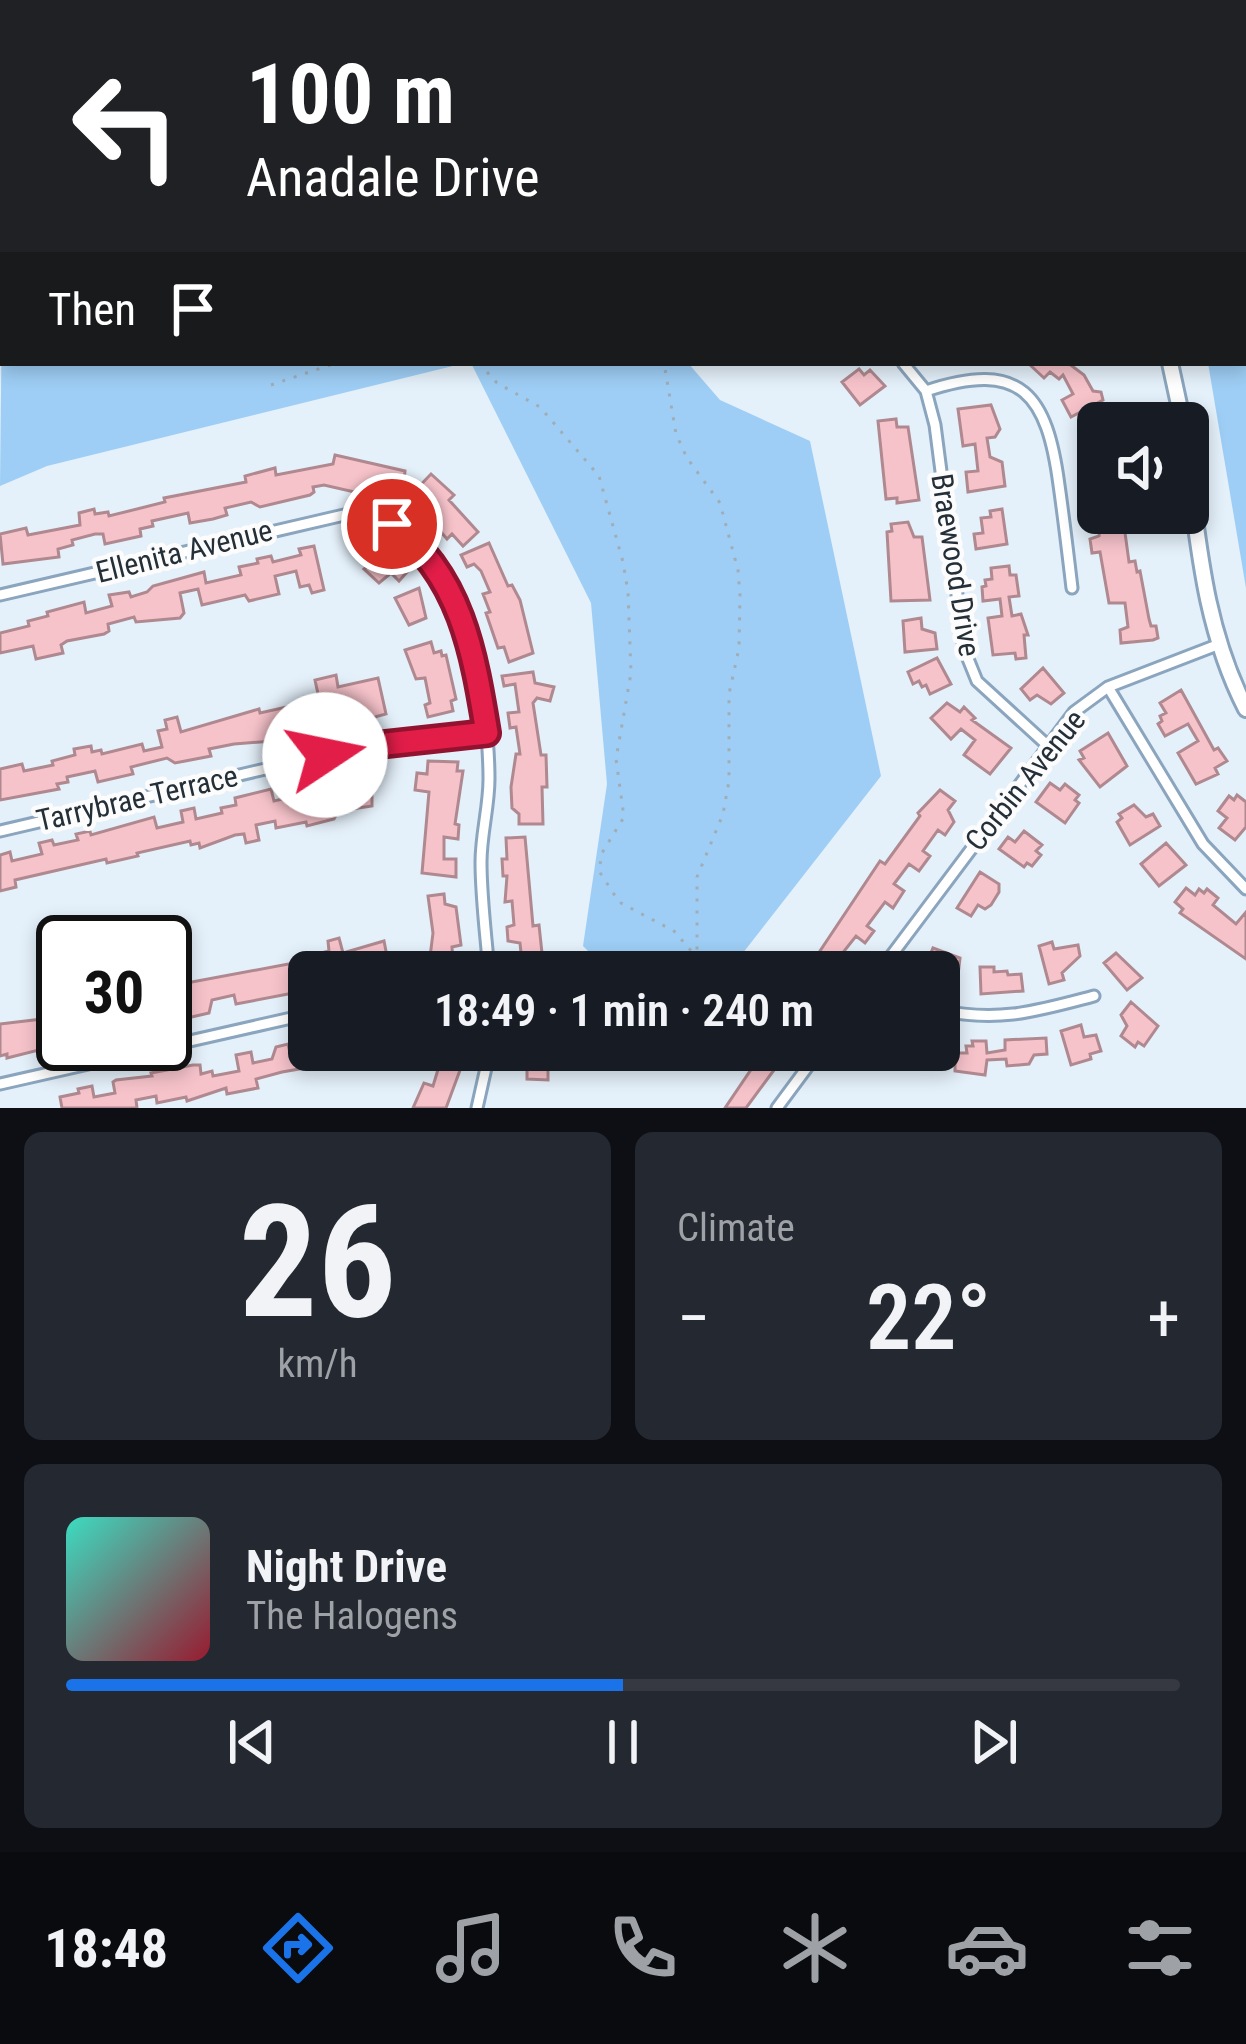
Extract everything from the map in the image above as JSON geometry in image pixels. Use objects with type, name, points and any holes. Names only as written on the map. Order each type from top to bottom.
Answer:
[{"type":"main road","points":[[1171,366],[1178,402]]},
{"type":"main road","points":[[1197,534],[1217,645],[1246,709]]},
{"type":"street","name":"Braewood Drive","points":[[905,366],[926,391],[935,424],[964,649],[977,681],[1047,745]]},
{"type":"street","points":[[926,391],[981,377],[1024,392],[1042,410],[1053,436],[1072,588]]},
{"type":"street","name":"Ellenita Avenue","points":[[0,595],[320,518],[344,515],[392,524],[418,543],[439,569],[459,611],[475,658],[487,733]]},
{"type":"street","name":"Corbin Avenue","points":[[895,951],[1074,712],[1108,687],[1217,645]]},
{"type":"street","points":[[1108,687],[1203,844],[1246,889]]},
{"type":"street","points":[[487,733],[489,783],[481,855],[488,951]]},
{"type":"street","name":"Tarrybrae Terrace","points":[[0,831],[368,746],[487,733]]},
{"type":"street","points":[[960,1014],[1012,1018],[1094,996]]},
{"type":"street","points":[[0,1084],[288,1019]]},
{"type":"street","points":[[477,1108],[485,1071]]},
{"type":"street","points":[[777,1108],[804,1071]]},
{"type":"path","points":[[162,0],[200,0]]},
{"type":"path","points":[[271,385],[327,366]]},
{"type":"path","points":[[482,366],[497,383],[540,407],[605,488],[627,580],[631,650],[616,748],[624,817],[602,853],[599,871],[619,902],[674,931],[696,953],[697,877],[723,814],[728,781],[729,694],[739,648],[740,596],[720,503],[687,458],[676,434],[665,366]]},
{"type":"shaded area","points":[[1,366],[453,366],[47,466],[0,486]]},
{"type":"shaded area","points":[[472,366],[691,366],[720,400],[810,441],[881,776],[744,951],[588,951],[583,946],[607,784],[591,603]]},
{"type":"shaded area","points":[[1209,366],[1246,366],[1246,588]]},
{"type":"building","points":[[1031,366],[1072,366],[1093,391],[1101,392],[1103,400],[1077,402],[1077,414],[1071,417],[1062,400],[1073,394],[1063,375],[1059,379],[1050,372],[1044,378]]},
{"type":"building","points":[[859,369],[864,375],[870,370],[885,386],[860,405],[842,382]]},
{"type":"building","points":[[991,405],[1000,429],[995,437],[987,438],[990,457],[1002,462],[1005,486],[968,492],[966,472],[978,471],[975,444],[963,446],[958,409]]},
{"type":"building","points":[[896,419],[897,427],[908,427],[919,500],[897,503],[897,498],[886,499],[878,421]]},
{"type":"building","points":[[335,455],[405,471],[403,489],[387,487],[385,494],[364,490],[363,494],[313,487],[310,495],[260,507],[251,502],[225,508],[227,515],[190,523],[188,513],[152,521],[153,526],[140,529],[141,536],[105,544],[103,534],[95,534],[72,540],[73,545],[58,549],[59,557],[3,564],[0,534],[26,528],[28,535],[80,525],[79,513],[94,509],[95,514],[108,512],[109,516],[165,502],[164,498],[246,482],[245,476],[275,468],[276,475],[333,464]]},
{"type":"building","points":[[431,474],[454,495],[449,500],[478,532],[463,546],[452,534],[447,539],[410,496]]},
{"type":"building","points":[[1002,509],[1007,544],[976,549],[974,534],[983,533],[981,518]]},
{"type":"building","points":[[908,522],[914,537],[922,537],[930,600],[891,601],[887,532],[892,531],[891,524]]},
{"type":"building","points":[[1125,534],[1129,562],[1135,561],[1140,571],[1151,626],[1156,626],[1158,638],[1121,643],[1120,630],[1128,627],[1125,603],[1109,603],[1100,552],[1092,553],[1090,539]]},
{"type":"building","points":[[371,541],[408,571],[399,581],[391,573],[379,583],[364,569],[369,565],[358,554]]},
{"type":"building","points":[[489,543],[508,586],[512,585],[520,600],[533,653],[509,662],[504,647],[498,648],[486,613],[490,612],[483,594],[490,592],[481,571],[474,564],[467,567],[461,555]]},
{"type":"building","points":[[314,546],[324,590],[312,593],[309,585],[300,587],[296,571],[275,576],[279,594],[249,601],[245,595],[202,605],[198,589],[180,593],[184,613],[180,618],[136,622],[134,617],[108,624],[104,634],[67,641],[61,645],[63,653],[36,659],[33,646],[0,653],[0,633],[29,626],[28,621],[48,616],[47,612],[84,602],[86,613],[112,606],[109,595],[129,592],[131,597],[204,572],[206,583],[241,575],[239,567],[258,563],[257,559],[271,556],[273,562],[301,555],[299,549]]},
{"type":"building","points":[[1009,566],[1010,575],[1016,575],[1019,596],[1009,597],[1012,616],[1021,614],[1028,635],[1024,635],[1026,658],[1016,659],[1015,653],[993,655],[988,618],[1002,616],[1000,599],[983,601],[982,587],[992,579],[991,568]]},
{"type":"building","points":[[419,588],[426,618],[409,625],[395,598]]},
{"type":"building","points":[[921,618],[922,629],[935,633],[937,649],[905,652],[903,621]]},
{"type":"building","points":[[431,642],[434,653],[446,655],[456,699],[451,701],[453,711],[428,717],[425,678],[416,679],[405,650]]},
{"type":"building","points":[[937,658],[951,684],[930,694],[926,685],[913,684],[908,672]]},
{"type":"building","points":[[1043,668],[1064,693],[1051,704],[1037,695],[1030,700],[1021,689]]},
{"type":"building","points":[[533,672],[535,683],[554,687],[550,701],[537,698],[533,703],[541,755],[546,755],[547,787],[542,787],[543,824],[519,824],[511,787],[516,754],[520,754],[516,727],[510,728],[508,713],[519,712],[515,684],[504,686],[502,676]]},
{"type":"building","points":[[336,675],[338,687],[378,678],[386,714],[323,731],[322,725],[315,727],[313,722],[284,728],[287,740],[209,749],[211,756],[175,763],[167,758],[131,767],[133,774],[98,782],[95,771],[67,777],[68,782],[57,784],[59,789],[0,800],[0,769],[22,764],[24,771],[53,765],[52,761],[75,755],[74,749],[91,746],[92,752],[101,750],[102,754],[142,744],[144,751],[162,747],[158,731],[167,729],[165,720],[177,717],[181,732],[259,709],[260,713],[309,702],[318,694],[315,680]]},
{"type":"building","points":[[1181,690],[1214,750],[1218,748],[1227,761],[1215,768],[1218,774],[1196,784],[1178,753],[1198,741],[1188,724],[1165,736],[1158,724],[1166,713],[1160,703]]},
{"type":"building","points":[[947,703],[960,712],[964,707],[975,718],[972,720],[1011,748],[990,774],[964,755],[975,740],[961,729],[951,739],[931,718]]},
{"type":"building","points":[[1108,733],[1127,766],[1100,787],[1079,760],[1084,758],[1080,751]]},
{"type":"building","points":[[428,761],[458,762],[457,771],[463,771],[455,824],[459,825],[458,839],[444,837],[444,859],[456,859],[456,877],[422,873],[429,792],[415,790],[417,773],[427,774]]},
{"type":"building","points":[[372,769],[372,806],[338,811],[334,819],[307,826],[306,822],[276,828],[275,821],[256,825],[259,840],[246,843],[244,834],[235,835],[200,848],[190,841],[15,880],[16,887],[0,891],[0,855],[10,852],[12,861],[42,854],[39,843],[78,840],[76,834],[90,831],[91,835],[154,817],[157,828],[183,822],[181,811],[194,808],[196,819],[222,813],[221,808],[236,805],[235,798],[271,789],[274,801],[300,795],[298,789],[329,778],[331,786],[360,782],[358,771]]},
{"type":"building","points":[[1050,783],[1060,790],[1065,784],[1079,795],[1065,823],[1036,802]]},
{"type":"building","points":[[940,790],[955,801],[948,810],[954,822],[945,835],[938,830],[923,851],[930,856],[919,871],[909,864],[894,884],[904,891],[893,908],[885,902],[867,926],[874,931],[865,943],[856,936],[844,951],[820,951],[880,861],[885,864],[920,816]]},
{"type":"building","points":[[1237,795],[1246,802],[1246,827],[1235,840],[1219,828],[1227,818],[1218,811],[1229,796],[1234,800]]},
{"type":"building","points":[[1134,805],[1146,817],[1153,814],[1160,826],[1130,845],[1117,822],[1122,818],[1119,814]]},
{"type":"building","points":[[1024,831],[1042,845],[1032,866],[1024,867],[999,849],[1008,837],[1015,842]]},
{"type":"building","points":[[525,837],[533,926],[539,925],[542,951],[521,951],[520,943],[508,941],[507,927],[514,925],[512,901],[505,902],[507,876],[503,876],[502,859],[507,859],[506,838]]},
{"type":"building","points":[[1166,843],[1186,865],[1159,886],[1141,864]]},
{"type":"building","points":[[980,872],[999,884],[999,892],[991,905],[985,909],[978,905],[971,916],[957,908]]},
{"type":"building","points":[[1186,888],[1195,895],[1207,889],[1218,898],[1213,905],[1236,924],[1246,912],[1246,959],[1180,913],[1183,909],[1175,902]]},
{"type":"building","points":[[444,894],[445,904],[456,907],[461,945],[452,951],[431,951],[428,896]]},
{"type":"building","points":[[339,938],[342,951],[329,951],[328,941]]},
{"type":"building","points":[[384,941],[386,951],[350,951]]},
{"type":"building","points":[[1052,942],[1054,949],[1078,945],[1080,956],[1062,973],[1064,980],[1049,984],[1039,946]]},
{"type":"building","points":[[1116,953],[1142,978],[1127,990],[1104,963]]},
{"type":"building","points":[[288,964],[288,994],[236,1004],[234,995],[212,1000],[209,1013],[192,1017],[192,982]]},
{"type":"building","points":[[980,967],[1021,974],[1023,991],[981,994]]},
{"type":"building","points":[[1131,1002],[1158,1026],[1144,1046],[1138,1042],[1135,1047],[1121,1036],[1127,1026],[1121,1015]]},
{"type":"building","points":[[36,1020],[36,1051],[0,1056],[0,1024]]},
{"type":"building","points":[[1081,1025],[1084,1037],[1096,1035],[1101,1051],[1071,1065],[1061,1031]]},
{"type":"building","points":[[1046,1038],[1047,1054],[1034,1055],[1029,1064],[1007,1066],[1006,1059],[987,1060],[985,1075],[955,1071],[960,1071],[960,1053],[967,1053],[966,1046],[973,1046],[972,1041],[986,1041],[987,1053],[1005,1050],[1005,1040]]},
{"type":"building","points":[[288,1044],[288,1071],[256,1079],[258,1088],[227,1094],[226,1088],[187,1101],[186,1097],[157,1103],[156,1096],[136,1100],[137,1108],[62,1108],[60,1097],[79,1093],[78,1089],[92,1086],[94,1097],[115,1093],[116,1080],[192,1071],[193,1065],[200,1065],[201,1074],[212,1071],[213,1076],[239,1071],[236,1055],[251,1052],[253,1063],[272,1059],[276,1047]]},
{"type":"building","points":[[438,1071],[460,1071],[446,1108],[413,1108],[424,1083],[433,1086]]},
{"type":"building","points":[[527,1071],[548,1071],[548,1080],[527,1079]]},
{"type":"building","points":[[750,1071],[773,1071],[746,1108],[725,1108]]},
{"type":"route","points":[[325,755],[487,733],[475,658],[459,611],[439,569],[418,543],[392,524]]}]
